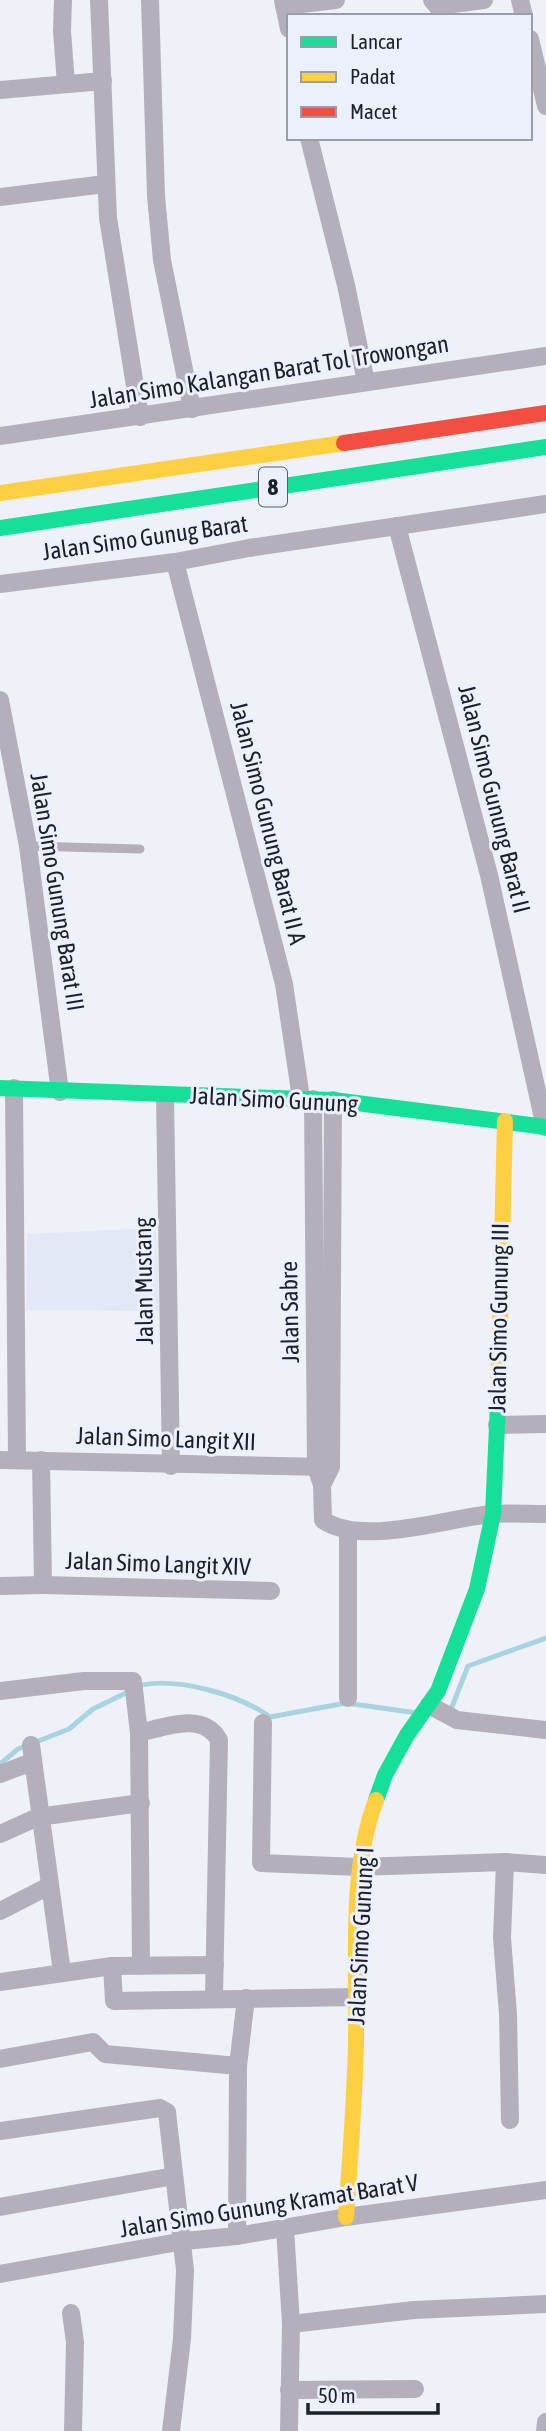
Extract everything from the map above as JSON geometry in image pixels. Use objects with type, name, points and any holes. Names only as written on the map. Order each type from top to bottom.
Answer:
[{"type":"main road","name":"8","points":[[0,493],[546,413]]},
{"type":"main road","name":"8","points":[[0,528],[546,447]]},
{"type":"main road","name":"Jalan Simo Gunung","points":[[7,1088],[61,1093],[307,1098],[545,1127]]},
{"type":"main road","name":"Jalan Simo Gunung III","points":[[493,1514],[505,1121]]},
{"type":"main road","name":"Jalan Simo Gunung I","points":[[346,2217],[356,2062],[359,1867],[367,1824],[385,1775],[433,1712],[477,1589],[493,1514]]},
{"type":"street","points":[[63,0],[62,32],[66,84]]},
{"type":"street","points":[[99,0],[105,184],[140,417]]},
{"type":"street","points":[[150,0],[156,195],[162,260],[192,409]]},
{"type":"street","points":[[284,3],[336,0]]},
{"type":"street","points":[[432,0],[437,6],[484,0]]},
{"type":"street","points":[[532,54],[536,83],[546,106]]},
{"type":"street","points":[[0,90],[103,81]]},
{"type":"street","points":[[310,140],[346,285],[366,382]]},
{"type":"street","points":[[0,197],[105,184]]},
{"type":"street","name":"Jalan Simo Kalangan Barat Tol Trowongan","points":[[0,436],[546,356]]},
{"type":"street","name":"Jalan Simo Gunug Barat","points":[[0,584],[175,562],[546,504]]},
{"type":"street","name":"Jalan Simo Gunung Barat II","points":[[397,526],[489,875],[545,1127]]},
{"type":"street","name":"Jalan Simo Gunung Barat II A","points":[[175,562],[284,984],[307,1098]]},
{"type":"street","name":"Jalan Simo Gunung Barat III","points":[[0,700],[28,846],[61,1093]]},
{"type":"street","points":[[7,1088],[8,1460]]},
{"type":"street","name":"Jalan Mustang","points":[[165,1095],[171,1466]]},
{"type":"street","name":"Jalan Sabre","points":[[307,1098],[323,1517],[326,1522],[348,1530]]},
{"type":"street","points":[[323,1467],[333,1100]]},
{"type":"street","points":[[497,1425],[546,1424]]},
{"type":"street","name":"Jalan Simo Langit XII","points":[[8,1460],[171,1466],[323,1467]]},
{"type":"street","name":"Jalan Simo Langit XIV","points":[[41,1460],[43,1585],[271,1591]]},
{"type":"street","points":[[348,1698],[348,1530],[392,1529],[493,1514],[546,1514]]},
{"type":"street","points":[[0,1586],[43,1585]]},
{"type":"street","points":[[0,1691],[85,1681],[132,1680],[139,1733],[141,1964]]},
{"type":"street","points":[[433,1712],[546,1730]]},
{"type":"street","points":[[139,1733],[180,1723],[201,1724],[214,1732],[219,1740],[215,1997]]},
{"type":"street","points":[[263,1723],[260,1862],[359,1867],[505,1862],[546,1865]]},
{"type":"street","points":[[0,1774],[31,1754],[62,1972]]},
{"type":"street","points":[[0,1834],[38,1817],[141,1803]]},
{"type":"street","points":[[505,1862],[502,1938],[508,2014],[510,2120]]},
{"type":"street","points":[[0,1911],[49,1886]]},
{"type":"street","points":[[0,1982],[112,1966],[215,1965]]},
{"type":"street","points":[[112,1966],[114,2001],[215,1997],[356,1997]]},
{"type":"street","points":[[237,2236],[238,2066],[246,1998]]},
{"type":"street","points":[[0,2059],[93,2042],[105,2054],[238,2066]]},
{"type":"street","points":[[0,2131],[160,2108],[165,2109],[169,2116],[174,2176],[184,2241],[182,2339],[171,2431]]},
{"type":"street","points":[[0,2207],[174,2176]]},
{"type":"street","name":"Jalan Simo Gunung Kramat Barat V","points":[[0,2274],[184,2241],[237,2236],[346,2217],[546,2190]]},
{"type":"street","points":[[285,2228],[291,2324],[289,2431]]},
{"type":"street","points":[[291,2324],[414,2310],[546,2304]]},
{"type":"street","points":[[71,2314],[75,2342],[73,2431]]},
{"type":"street","points":[[289,2390],[415,2389]]},
{"type":"street","points":[[545,2431],[546,2422]]},
{"type":"lane","points":[[28,846],[140,849]]},
{"type":"shaded area","points":[[156,1228],[159,1311],[26,1310],[27,1234]]},
{"type":"waterway","points":[[450,1712],[468,1666],[546,1638]]},
{"type":"waterway","points":[[138,1686],[170,1684],[207,1689],[242,1701],[270,1717],[346,1703],[417,1713]]},
{"type":"waterway","points":[[0,1764],[18,1749],[69,1729],[93,1709],[130,1691]]},
{"type":"traffic: fast","points":[[0,528],[546,447]]},
{"type":"traffic: fast","points":[[0,1088],[333,1100],[546,1127]]},
{"type":"traffic: fast","points":[[376,1800],[385,1775],[407,1735],[438,1691],[477,1589],[493,1514],[498,1404]]},
{"type":"traffic: slow","points":[[0,493],[344,443]]},
{"type":"traffic: slow","points":[[498,1404],[505,1121]]},
{"type":"traffic: slow","points":[[346,2217],[355,2062],[358,1888],[361,1858],[376,1800]]},
{"type":"traffic: jam","points":[[344,443],[546,413]]}]
